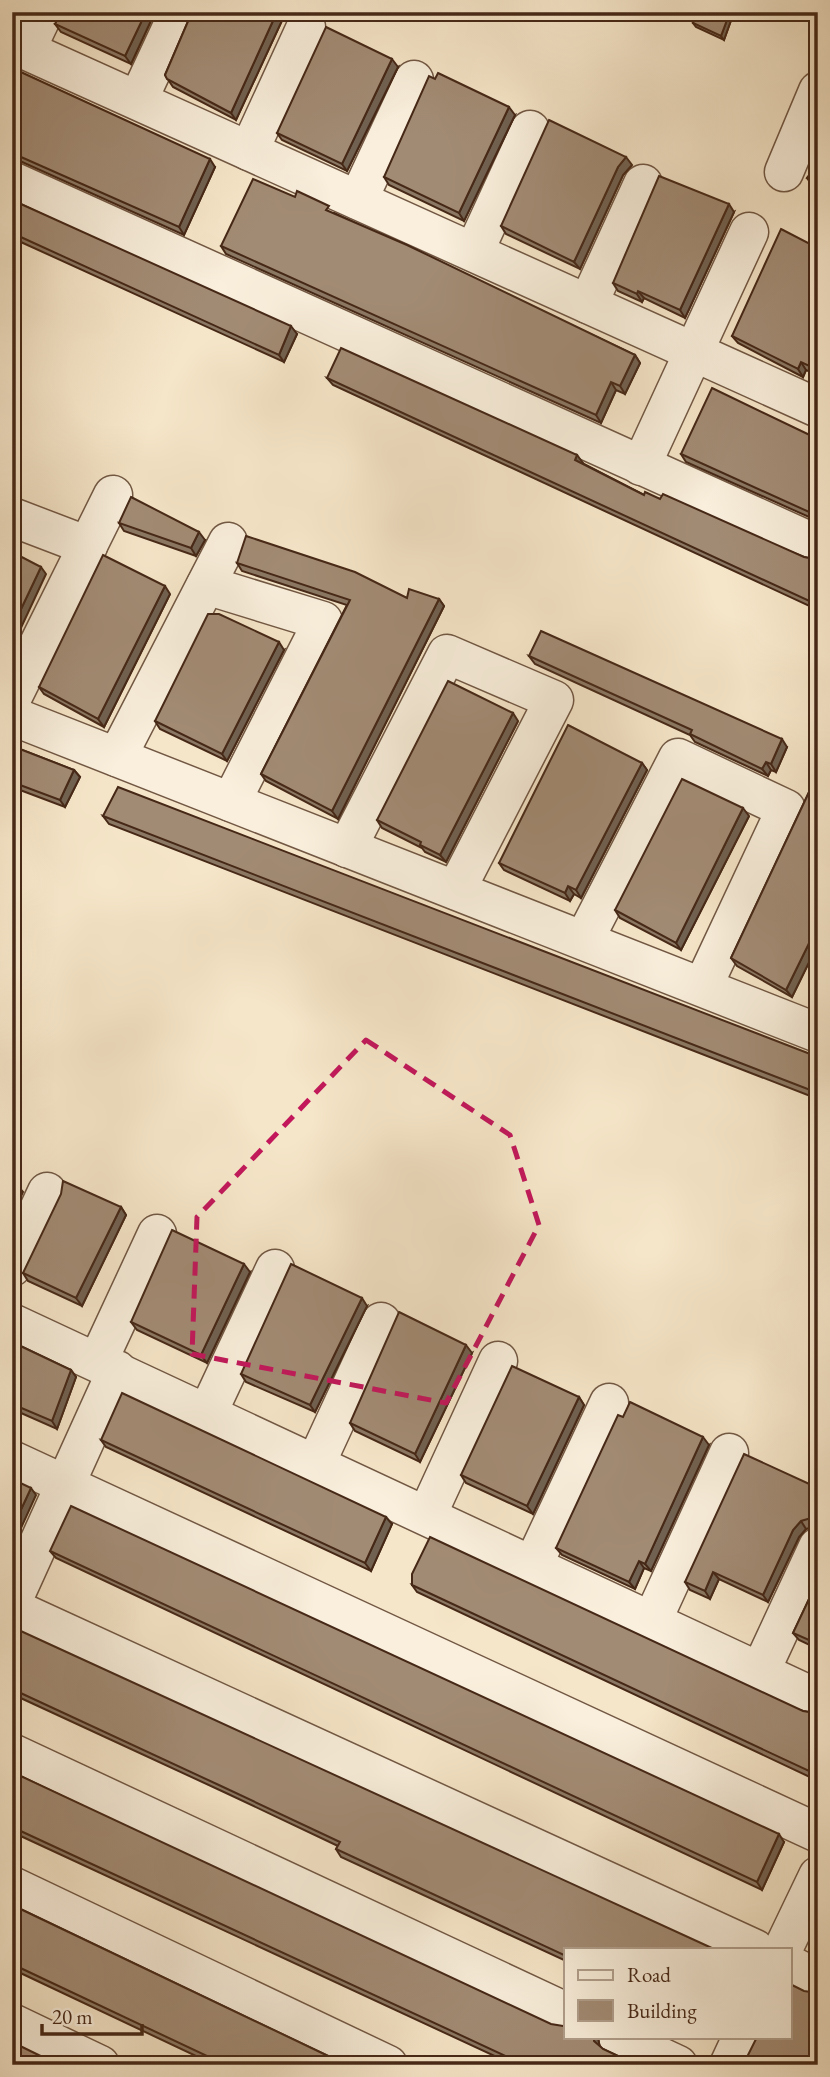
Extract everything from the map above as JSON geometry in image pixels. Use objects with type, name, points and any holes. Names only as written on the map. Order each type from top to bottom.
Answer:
[{"type":"street","points":[[44,12],[19,47],[694,352],[816,402]]},
{"type":"street","points":[[138,100],[179,12]]},
{"type":"street","points":[[248,150],[306,27]]},
{"type":"street","points":[[358,200],[414,80]]},
{"type":"street","points":[[784,172],[818,91]]},
{"type":"street","points":[[474,253],[530,130]]},
{"type":"street","points":[[12,181],[818,545]]},
{"type":"street","points":[[588,304],[643,184]]},
{"type":"street","points":[[642,466],[749,232]]},
{"type":"street","points":[[12,698],[113,495]]},
{"type":"street","points":[[12,517],[88,546]]},
{"type":"street","points":[[117,757],[228,542]]},
{"type":"street","points":[[206,585],[323,621],[231,802]]},
{"type":"street","points":[[347,848],[447,654],[554,699],[456,890]]},
{"type":"street","points":[[12,716],[818,1033]]},
{"type":"street","points":[[584,940],[678,758],[786,809],[703,986]]},
{"type":"street","points":[[12,1267],[47,1192]]},
{"type":"street","points":[[12,1602],[66,1484],[107,1365],[157,1234]]},
{"type":"street","points":[[208,1412],[275,1269]]},
{"type":"street","points":[[316,1463],[381,1322]]},
{"type":"street","points":[[12,1323],[208,1412],[818,1699]]},
{"type":"street","points":[[427,1515],[498,1361]]},
{"type":"street","points":[[533,1565],[608,1404]]},
{"type":"street","points":[[652,1621],[729,1454]]},
{"type":"street","points":[[12,1460],[818,1833]]},
{"type":"street","points":[[760,1672],[818,1547]]},
{"type":"street","points":[[12,1608],[753,1948]]},
{"type":"street","points":[[12,1753],[564,2011]]},
{"type":"street","points":[[783,1948],[818,1876]]},
{"type":"street","points":[[12,1886],[388,2065]]},
{"type":"street","points":[[792,1966],[818,1979]]},
{"type":"street","points":[[12,2023],[100,2065]]},
{"type":"street","points":[[620,2038],[678,2065]]},
{"type":"street","points":[[729,2065],[742,2038]]},
{"type":"highlighted area","points":[[366,1040],[510,1135],[539,1225],[446,1403],[192,1354],[197,1217]]},
{"type":"building","points":[[61,12],[146,12],[125,56],[55,24]]},
{"type":"building","points":[[192,12],[277,12],[231,113],[167,79],[165,75]]},
{"type":"building","points":[[697,12],[730,12],[721,36],[693,23]]},
{"type":"building","points":[[326,27],[392,59],[342,164],[277,133]]},
{"type":"building","points":[[12,68],[210,159],[179,227],[12,153]]},
{"type":"building","points":[[438,73],[509,107],[459,213],[384,177],[429,76],[435,79]]},
{"type":"building","points":[[549,120],[626,157],[618,167],[574,262],[501,226]]},
{"type":"building","points":[[818,164],[818,183],[807,178]]},
{"type":"building","points":[[659,176],[729,204],[680,310],[613,283]]},
{"type":"building","points":[[253,179],[295,197],[297,191],[329,206],[326,210],[407,245],[635,355],[620,386],[611,382],[596,415],[221,246]]},
{"type":"building","points":[[12,200],[291,326],[279,355],[12,233]]},
{"type":"building","points":[[781,229],[818,248],[818,370],[801,362],[798,369],[732,336]]},
{"type":"building","points":[[341,348],[577,455],[575,460],[644,495],[645,492],[660,499],[663,494],[804,557],[818,558],[818,605],[327,378]]},
{"type":"building","points":[[712,388],[818,439],[818,516],[681,454]]},
{"type":"building","points":[[131,497],[199,532],[191,548],[119,523]]},
{"type":"building","points":[[246,536],[355,572],[407,598],[409,589],[439,599],[332,811],[261,774],[350,600],[237,563]]},
{"type":"building","points":[[12,552],[41,567],[12,628]]},
{"type":"building","points":[[103,555],[165,586],[98,719],[39,687]]},
{"type":"building","points":[[208,614],[219,614],[279,642],[222,754],[155,721]]},
{"type":"building","points":[[541,631],[782,739],[771,764],[766,762],[762,769],[690,734],[692,730],[529,656]]},
{"type":"building","points":[[448,681],[513,713],[440,855],[420,845],[421,842],[377,820]]},
{"type":"building","points":[[568,725],[642,763],[576,890],[568,886],[565,893],[499,863]]},
{"type":"building","points":[[12,746],[74,770],[60,800],[12,782]]},
{"type":"building","points":[[818,773],[818,925],[786,990],[731,958]]},
{"type":"building","points":[[682,779],[743,808],[676,943],[615,910]]},
{"type":"building","points":[[118,787],[818,1057],[818,1093],[103,816]]},
{"type":"building","points":[[63,1181],[121,1207],[76,1298],[23,1273],[61,1194]]},
{"type":"building","points":[[12,1182],[17,1185],[12,1196]]},
{"type":"building","points":[[172,1230],[244,1264],[201,1355],[131,1322]]},
{"type":"building","points":[[291,1264],[362,1298],[310,1405],[241,1374]]},
{"type":"building","points":[[399,1312],[466,1345],[415,1454],[350,1423]]},
{"type":"building","points":[[12,1342],[71,1370],[52,1421],[12,1404]]},
{"type":"building","points":[[512,1366],[579,1397],[527,1506],[461,1475]]},
{"type":"building","points":[[122,1393],[386,1517],[365,1563],[101,1440]]},
{"type":"building","points":[[630,1402],[703,1437],[645,1564],[639,1561],[629,1582],[556,1548],[618,1415],[623,1417]]},
{"type":"building","points":[[744,1454],[818,1488],[818,1519],[801,1521],[793,1530],[763,1595],[713,1572],[705,1591],[685,1582]]},
{"type":"building","points":[[12,1479],[31,1488],[12,1529]]},
{"type":"building","points":[[71,1506],[779,1834],[757,1882],[50,1551]]},
{"type":"building","points":[[430,1537],[803,1711],[818,1712],[818,1752],[809,1771],[412,1585],[412,1574]]},
{"type":"building","points":[[818,1580],[818,1644],[793,1633]]},
{"type":"building","points":[[12,1627],[712,1948],[564,1948],[564,1955],[336,1849],[340,1842],[12,1689]]},
{"type":"building","points":[[12,1772],[551,2024],[564,2026],[564,2038],[594,2038],[603,2049],[637,2065],[525,2065],[12,1827]]},
{"type":"building","points":[[12,1905],[347,2065],[226,2065],[12,1964]]},
{"type":"building","points":[[792,1985],[804,1991],[818,1993],[818,2065],[743,2065],[756,2038],[792,2038]]},
{"type":"building","points":[[12,2042],[59,2065],[12,2065]]}]
